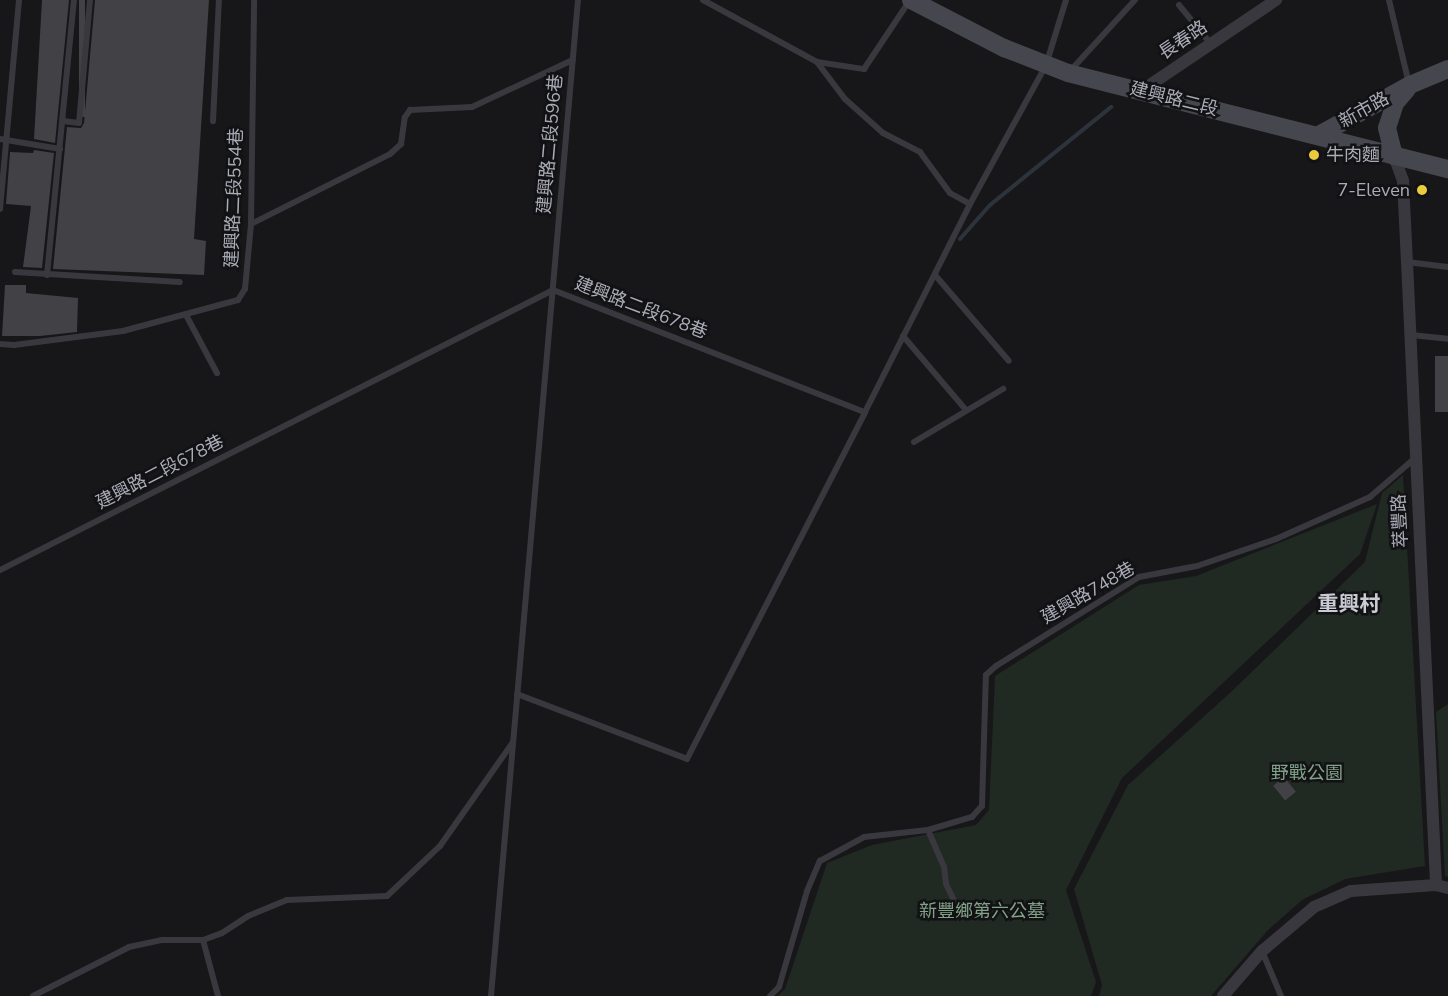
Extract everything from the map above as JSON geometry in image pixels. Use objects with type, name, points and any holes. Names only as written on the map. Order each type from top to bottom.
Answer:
[{"type":"street","name":"建興路二段","points":[[911,0],[1004,48],[1068,73],[1319,135],[1448,170]]},
{"type":"street","name":"長春路","points":[[1140,90],[1276,0]]},
{"type":"street","name":"新市路","points":[[1319,135],[1410,85],[1448,69]]},
{"type":"street","name":"新市路","points":[[1394,156],[1387,128],[1395,103],[1410,85]]},
{"type":"street","name":"萃豐路","points":[[1394,156],[1402,181],[1415,458],[1442,887]]},
{"type":"street","points":[[1222,996],[1262,951],[1314,907],[1351,891],[1442,887]]},
{"type":"lane","points":[[0,209],[3,140],[19,0]]},
{"type":"lane","points":[[47,275],[74,0]]},
{"type":"lane","points":[[63,121],[79,123],[90,0]]},
{"type":"lane","points":[[213,121],[219,0]]},
{"type":"lane","name":"建興路二段554巷","points":[[0,344],[14,345],[111,333],[238,300],[245,289],[251,224],[255,0]]},
{"type":"lane","name":"建興路二段596巷","points":[[491,996],[578,0]]},
{"type":"lane","points":[[703,0],[817,63],[864,69],[911,0]]},
{"type":"lane","points":[[518,694],[687,759],[970,204],[1046,65],[1066,0]]},
{"type":"lane","points":[[1068,73],[1135,0]]},
{"type":"lane","points":[[1389,0],[1410,85]]},
{"type":"lane","points":[[1179,5],[1210,44]]},
{"type":"lane","points":[[251,224],[390,154],[401,144],[405,117],[410,110],[472,107],[573,60]]},
{"type":"lane","points":[[817,63],[845,99],[884,133],[920,152],[950,193],[970,204]]},
{"type":"lane","points":[[3,140],[60,149]]},
{"type":"lane","points":[[1407,262],[1448,267]]},
{"type":"lane","points":[[15,272],[180,282]]},
{"type":"lane","points":[[934,275],[1009,361]]},
{"type":"lane","name":"建興路二段678巷","points":[[0,570],[553,290],[865,412]]},
{"type":"lane","points":[[186,315],[217,373]]},
{"type":"lane","points":[[1410,335],[1448,339]]},
{"type":"lane","points":[[903,336],[966,410]]},
{"type":"lane","points":[[914,442],[1003,389]]},
{"type":"lane","name":"建興路748巷","points":[[770,996],[779,987],[807,891],[820,861],[864,837],[928,830],[972,817],[982,806],[986,675],[996,666],[1139,577],[1197,566],[1276,539],[1370,497],[1415,458]]},
{"type":"lane","points":[[33,996],[129,947],[161,940],[203,940],[222,933],[248,915],[287,900],[387,896],[440,846],[514,739]]},
{"type":"lane","points":[[928,830],[944,867],[946,884],[958,909]]},
{"type":"lane","points":[[203,940],[218,996]]},
{"type":"lane","points":[[1262,951],[1281,996]]},
{"type":"green space","name":"野戰公園","points":[[1403,475],[1425,866],[1345,879],[1302,900],[1268,930],[1211,996],[1099,996],[1102,985],[1074,889],[1128,785],[1231,692],[1365,562],[1382,493]]},
{"type":"green space","name":"新豐鄉第六公墓","points":[[1377,504],[1360,554],[1122,778],[1066,890],[1096,982],[1091,996],[777,996],[785,989],[827,863],[872,845],[976,825],[989,810],[995,676],[1139,585],[1196,576]]},
{"type":"green space","points":[[1448,704],[1448,877],[1445,876],[1436,712]]},
{"type":"building","points":[[42,0],[69,0],[55,143],[34,139]]},
{"type":"building","points":[[79,0],[85,0],[85,117],[79,117]]},
{"type":"building","points":[[95,0],[209,0],[194,239],[206,241],[204,275],[53,269],[67,127],[81,128],[84,123]]},
{"type":"building","points":[[34,150],[54,153],[42,268],[23,267],[31,206],[6,204],[10,152],[33,153]]},
{"type":"building","points":[[5,285],[26,285],[26,293],[78,298],[77,332],[40,336],[2,336]]},
{"type":"building","points":[[1435,356],[1448,356],[1448,412],[1435,412]]},
{"type":"building","points":[[1284,777],[1296,792],[1285,801],[1273,786]]},
{"type":"waterway","points":[[960,239],[990,205],[1111,107]]},
{"type":"place","name":"牛肉麵","points":[[1314,155]]},
{"type":"place","name":"7-Eleven","points":[[1422,190]]},
{"type":"district","name":"重興村","points":[[1349,604]]}]
